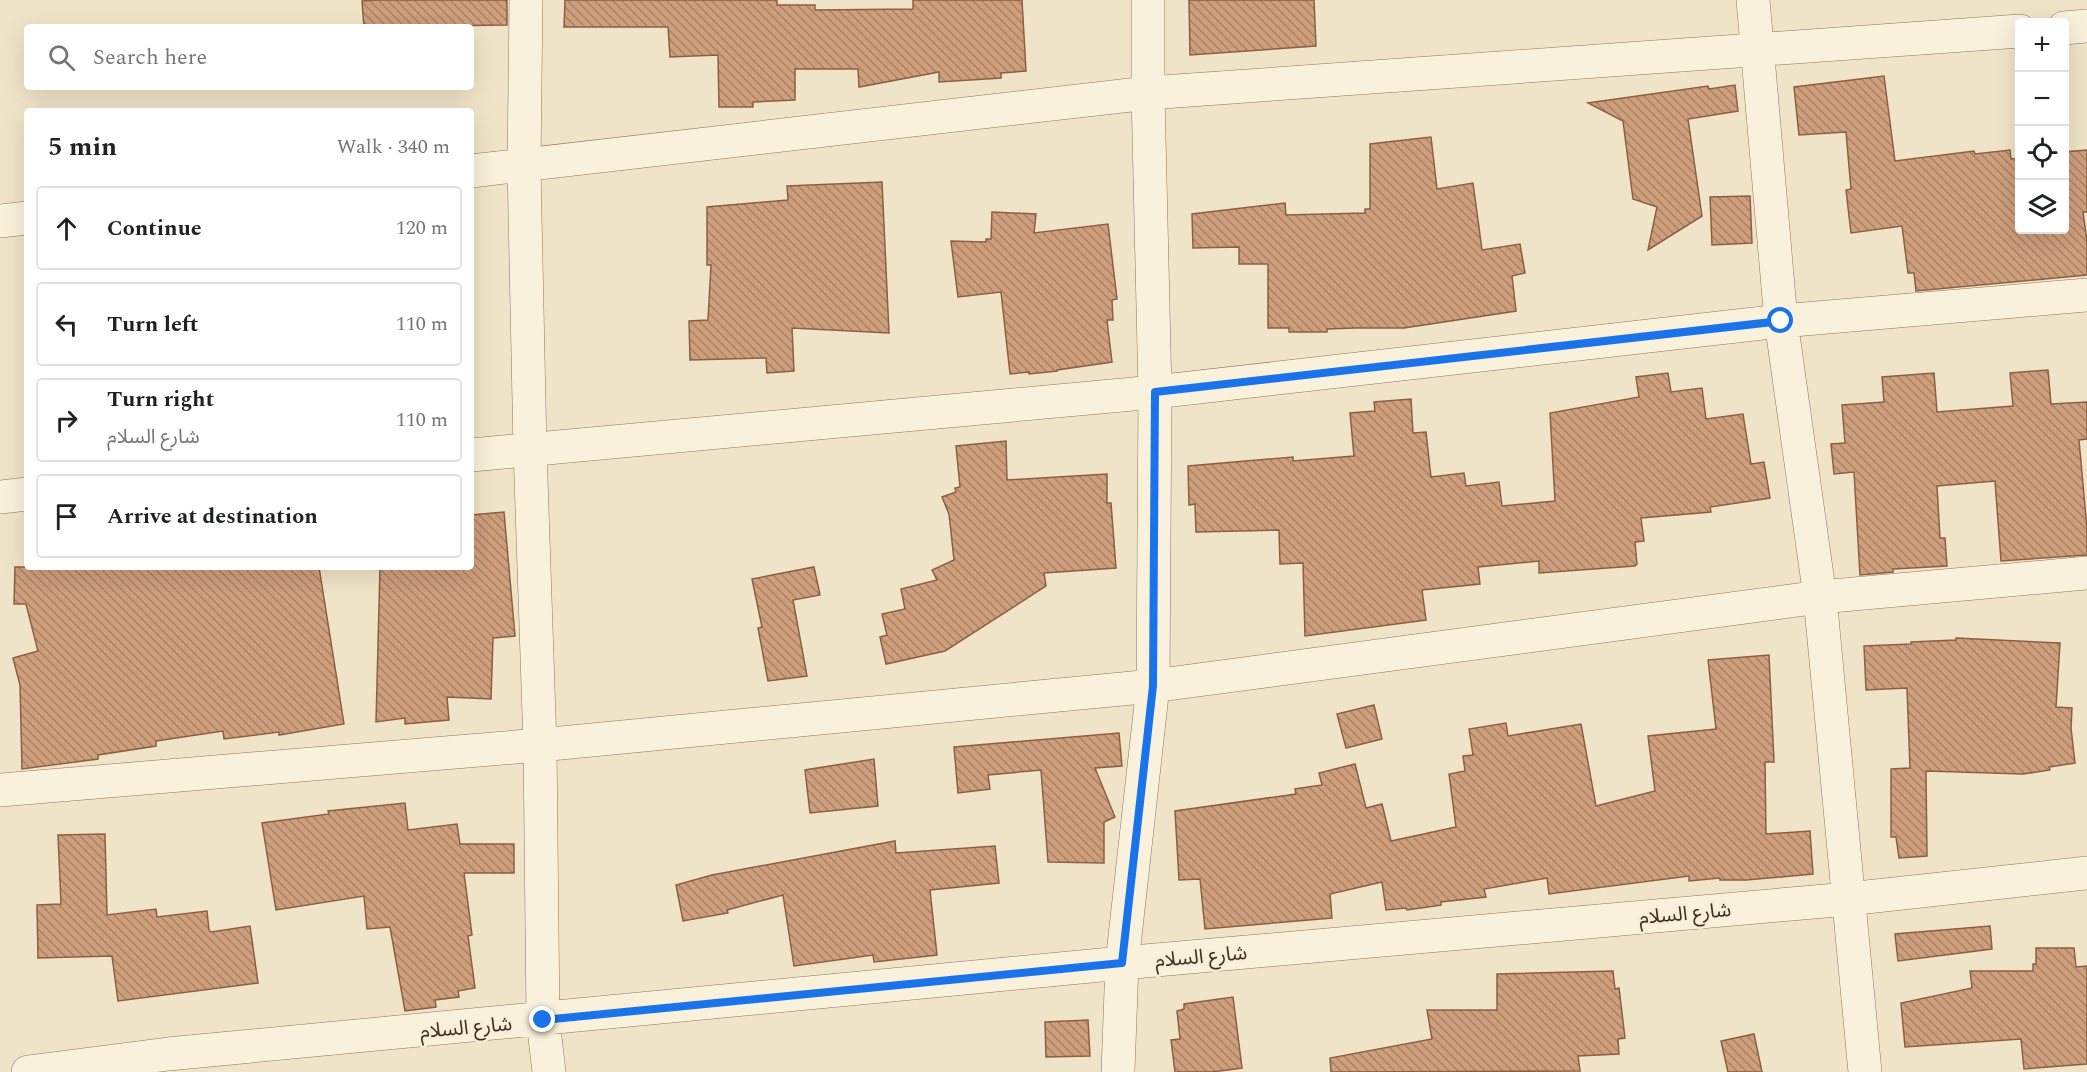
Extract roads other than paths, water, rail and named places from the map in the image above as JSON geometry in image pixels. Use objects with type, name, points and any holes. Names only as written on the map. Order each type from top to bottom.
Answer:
[{"type":"street","points":[[526,0],[524,166],[530,449],[540,745],[543,1020],[549,1072]]},
{"type":"street","points":[[1118,1072],[1122,963],[1153,686],[1155,392],[1148,0]]},
{"type":"street","points":[[1753,0],[1781,321],[1820,597],[1865,1072]]},
{"type":"street","points":[[2069,28],[2087,26]]},
{"type":"street","points":[[474,171],[1148,93],[2015,31]]},
{"type":"street","points":[[0,221],[24,218]]},
{"type":"street","points":[[474,454],[1155,392],[1781,321],[2087,295]]},
{"type":"street","points":[[0,497],[24,495]]},
{"type":"street","points":[[0,789],[540,745],[1153,686],[1820,597],[2087,573]]},
{"type":"street","name":"شارع السلام","points":[[28,1072],[168,1054],[1122,963],[1848,899],[2087,873]]}]
